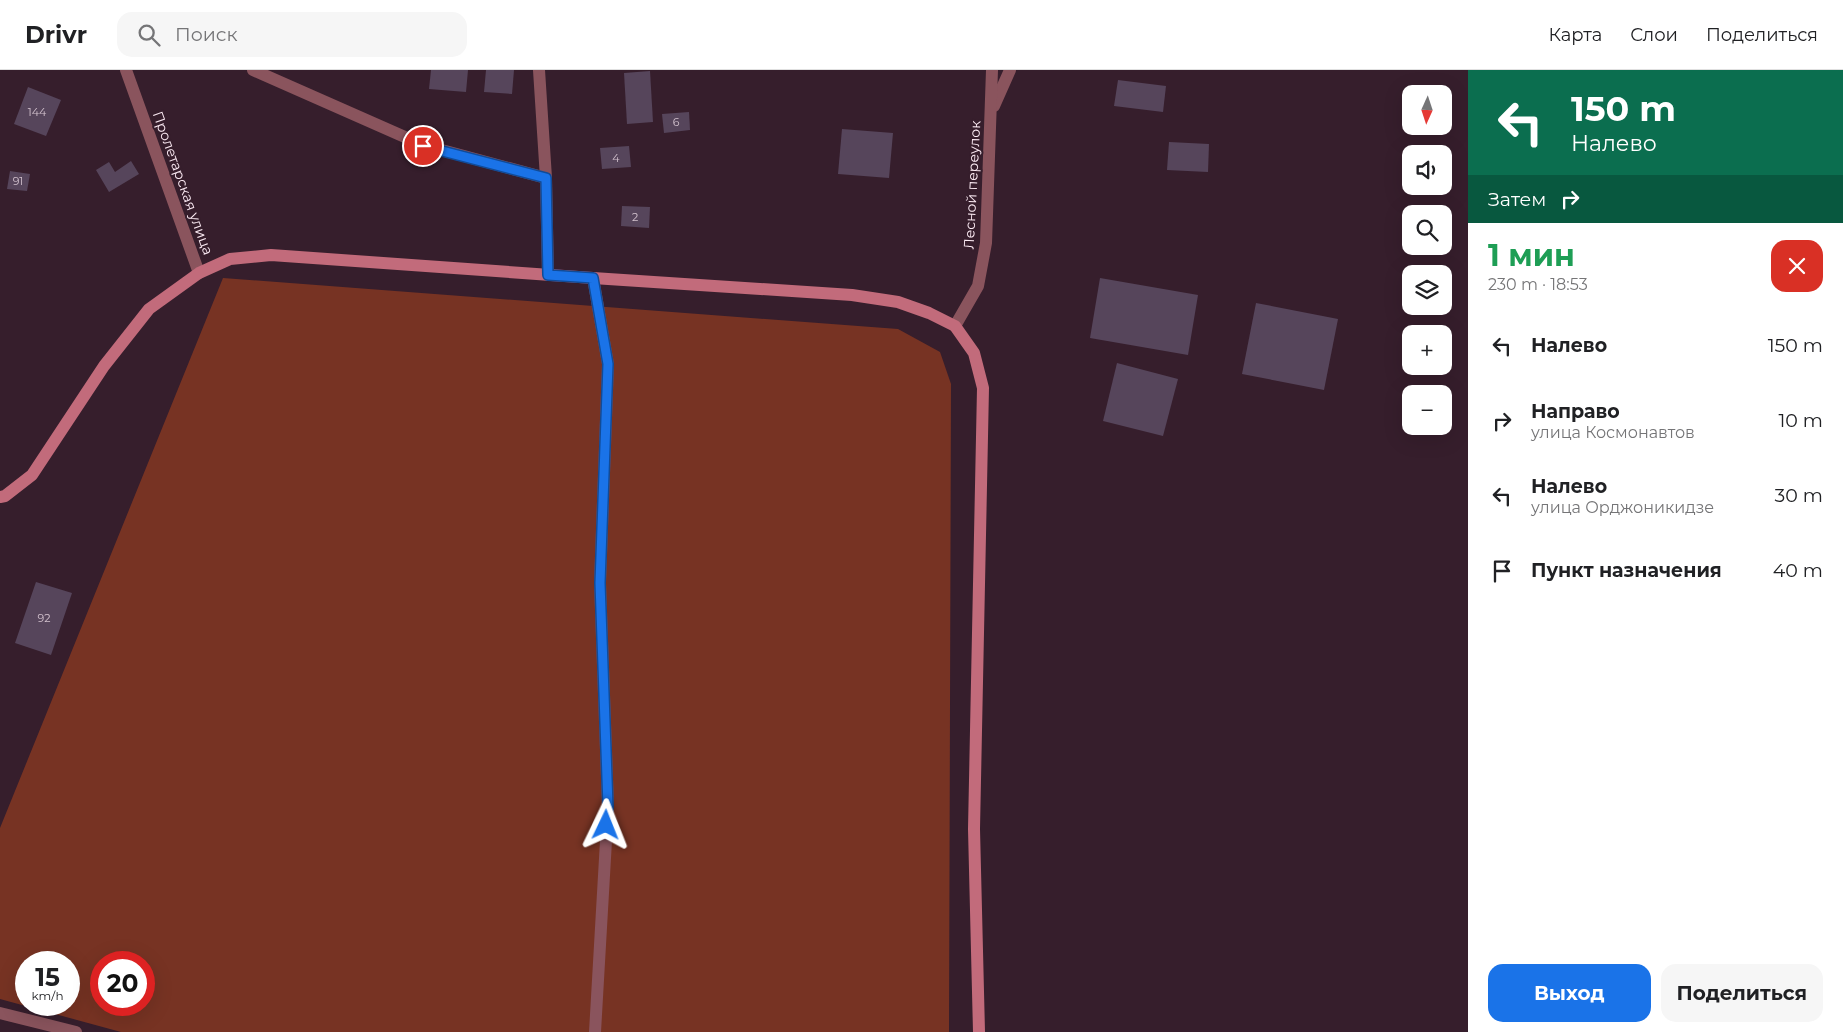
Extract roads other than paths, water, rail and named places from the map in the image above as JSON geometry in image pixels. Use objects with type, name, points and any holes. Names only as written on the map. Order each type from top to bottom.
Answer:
[{"type":"street","name":"Пролетарская улица","points":[[0,497],[5,496],[32,475],[104,366],[149,309],[199,273],[126,70]]},
{"type":"street","points":[[253,70],[423,146],[546,178]]},
{"type":"street","points":[[539,70],[546,178],[548,275]]},
{"type":"street","name":"Лесной переулок","points":[[955,326],[978,286],[984,252],[992,70]]},
{"type":"street","points":[[990,113],[1010,70]]},
{"type":"street","points":[[199,273],[230,258],[271,255],[852,295],[898,302],[929,313],[955,326],[974,353],[983,388],[974,829],[979,1032]]},
{"type":"street","points":[[593,278],[608,364],[600,583],[608,806],[595,1032]]},
{"type":"street","points":[[0,1013],[76,1032]]}]
